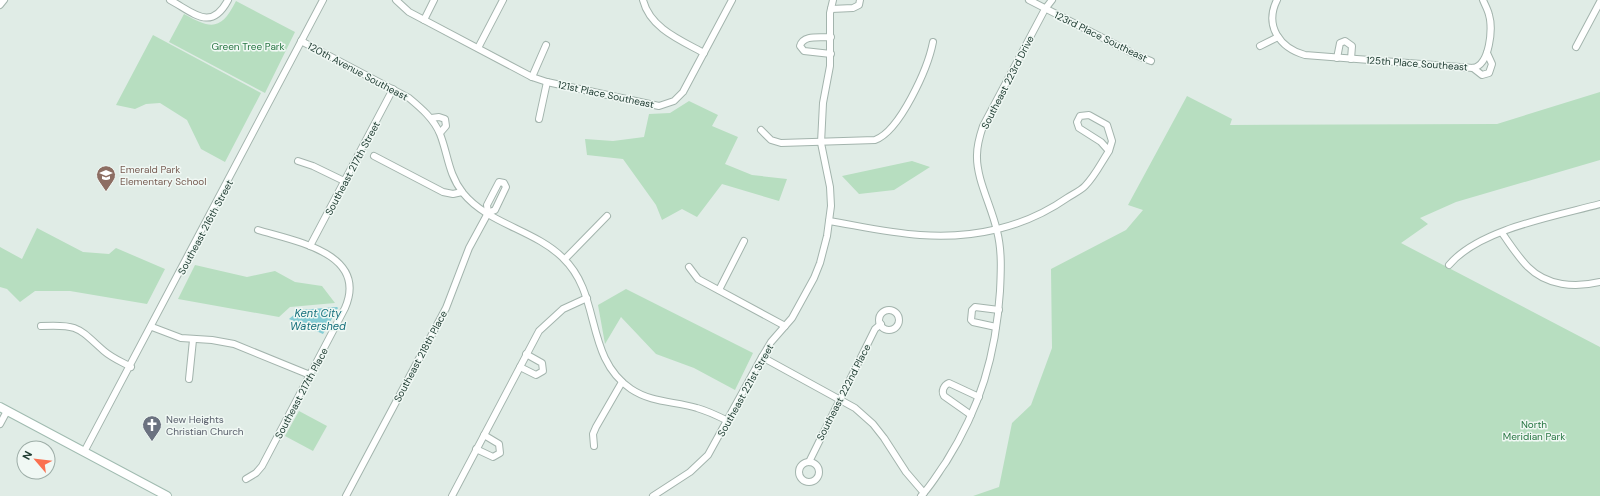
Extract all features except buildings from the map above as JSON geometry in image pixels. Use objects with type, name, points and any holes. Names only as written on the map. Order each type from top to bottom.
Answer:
[{"type":"main road","points":[[3,409],[165,496]]},
{"type":"street","points":[[0,5],[4,0]]},
{"type":"street","points":[[170,0],[203,17],[210,18],[220,13],[228,0]]},
{"type":"street","name":"Southeast 216th Street","points":[[84,452],[152,327],[301,41],[324,0]]},
{"type":"street","name":"121st Place Southeast","points":[[396,0],[404,9],[532,77],[547,82],[650,105],[667,104],[679,97],[704,53]]},
{"type":"street","points":[[424,20],[434,0]]},
{"type":"street","points":[[478,48],[502,0]]},
{"type":"street","points":[[643,0],[649,14],[662,29],[704,53],[732,0]]},
{"type":"street","name":"Southeast 221st Street","points":[[653,496],[700,464],[708,455],[771,342],[795,312],[820,263],[829,221],[830,187],[821,143],[823,104],[831,54],[831,9],[833,0]]},
{"type":"street","points":[[831,9],[853,8],[858,5],[860,0]]},
{"type":"street","name":"123rd Place Southeast","points":[[1029,0],[1138,56],[1151,61]]},
{"type":"street","name":"Southeast 223rd Drive","points":[[923,494],[950,454],[979,397],[990,360],[999,310],[1000,251],[997,230],[979,174],[977,155],[979,140],[983,126],[1045,9],[1052,0]]},
{"type":"street","points":[[1260,46],[1278,37],[1272,19],[1273,8],[1277,0]]},
{"type":"street","points":[[1473,68],[1482,74],[1489,73],[1492,64],[1487,54],[1490,15],[1483,0]]},
{"type":"street","points":[[1576,47],[1600,2]]},
{"type":"street","name":"125th Place Southeast","points":[[1278,37],[1295,52],[1305,55],[1337,58],[1473,68],[1482,64],[1487,54]]},
{"type":"street","points":[[831,38],[807,38],[801,42],[800,46],[804,51],[831,54]]},
{"type":"street","name":"120th Avenue Southeast","points":[[301,41],[409,98],[431,118],[440,133],[449,169],[462,192],[476,206],[544,242],[565,259],[580,282],[587,298],[596,336],[603,356],[622,382],[642,396],[668,403],[697,408],[728,421]]},
{"type":"street","points":[[1337,58],[1340,43],[1345,41],[1352,46],[1351,59]]},
{"type":"street","points":[[761,130],[770,140],[776,142],[821,143],[875,140],[888,133],[900,117],[923,74],[930,58],[933,42]]},
{"type":"street","points":[[532,77],[546,45]]},
{"type":"street","points":[[539,119],[547,82]]},
{"type":"street","name":"Southeast 217th Street","points":[[310,246],[393,89]]},
{"type":"street","points":[[829,221],[918,235],[962,235],[997,230],[1038,216],[1057,205],[1083,188],[1099,168],[1108,151],[1112,141],[1107,125],[1089,115],[1080,116],[1077,122],[1079,128],[1100,142],[1108,151]]},
{"type":"street","name":"120th Avenue Southeast","points":[[431,118],[439,117],[445,119],[446,126],[440,133]]},
{"type":"street","points":[[374,156],[443,192],[453,194],[462,192]]},
{"type":"street","points":[[298,161],[314,166],[344,181]]},
{"type":"street","points":[[504,183],[506,187],[495,210],[488,213],[487,205],[498,184],[504,183]]},
{"type":"street","points":[[1449,265],[1456,256],[1472,245],[1502,232],[1600,204]]},
{"type":"street","name":"Southeast 218th Place","points":[[346,496],[446,308],[469,248],[488,213]]},
{"type":"street","points":[[565,259],[607,216]]},
{"type":"street","points":[[258,230],[310,246]]},
{"type":"street","points":[[1502,232],[1528,267],[1544,279],[1559,284],[1578,286],[1600,282]]},
{"type":"street","points":[[719,290],[744,241]]},
{"type":"street","name":"Southeast 217th Place","points":[[246,479],[256,473],[262,466],[348,302],[350,292],[348,277],[342,265],[336,260],[310,246]]},
{"type":"street","points":[[690,267],[698,279],[785,326]]},
{"type":"street","points":[[452,496],[526,354],[546,323],[563,309],[587,298]]},
{"type":"street","points":[[996,327],[973,322],[971,320],[972,310],[975,307],[999,310]]},
{"type":"street","name":"Southeast 222nd Place","points":[[809,462],[876,329],[881,324]]},
{"type":"street","points":[[41,326],[59,325],[78,329],[88,335],[109,355],[130,367]]},
{"type":"street","points":[[152,327],[174,337],[193,340],[212,340],[234,344],[310,375]]},
{"type":"street","points":[[189,379],[193,340]]},
{"type":"street","points":[[520,367],[536,375],[543,371],[542,363],[526,354]]},
{"type":"street","points":[[762,357],[855,408],[884,438],[906,472],[923,494]]},
{"type":"street","points":[[594,446],[593,434],[596,426],[622,382]]},
{"type":"street","points":[[971,415],[944,396],[942,391],[946,384],[949,383],[979,397]]},
{"type":"street","points":[[0,424],[3,409]]},
{"type":"street","points":[[476,450],[493,457],[500,453],[499,444],[484,436]]},
{"type":"green space","name":"Green Tree Park","points":[[236,1],[295,32],[265,93],[169,42],[184,14],[201,23],[214,24],[225,18],[231,11]]},
{"type":"green space","points":[[153,35],[261,93],[225,162],[201,149],[187,120],[160,103],[146,104],[135,109],[116,105]]},
{"type":"green space","name":"North Meridian Park","points":[[1600,92],[1600,160],[1456,202],[1420,218],[1428,224],[1401,243],[1600,347],[1600,496],[973,496],[999,487],[1012,423],[1031,405],[1052,348],[1051,269],[1126,230],[1143,210],[1128,205],[1187,96],[1232,119],[1230,125],[1497,124]]},
{"type":"green space","points":[[689,101],[718,115],[712,126],[738,137],[725,164],[752,175],[787,179],[779,201],[722,184],[697,217],[682,209],[662,220],[656,205],[623,159],[587,155],[585,139],[613,141],[644,137],[649,114],[670,113]]},
{"type":"green space","points":[[912,161],[930,167],[894,190],[859,194],[842,176]]},
{"type":"green space","points":[[37,228],[83,252],[109,254],[116,248],[165,269],[147,304],[70,291],[35,291],[20,302],[7,289],[0,287],[0,247],[22,259]]},
{"type":"green space","points":[[195,265],[247,277],[275,271],[295,282],[322,286],[335,303],[290,307],[279,317],[178,299]]},
{"type":"green space","points":[[626,289],[753,353],[735,390],[694,368],[656,354],[621,317],[605,344],[598,305]]},
{"type":"green space","points":[[299,411],[327,426],[313,451],[285,436]]},
{"type":"water","name":"Kent City Watershed","points":[[338,308],[323,334],[289,319],[300,310]]},
{"type":"place","name":"Emerald Park Elementary School","points":[[106,192]]},
{"type":"place","name":"New Heights Christian Church","points":[[152,442]]}]
